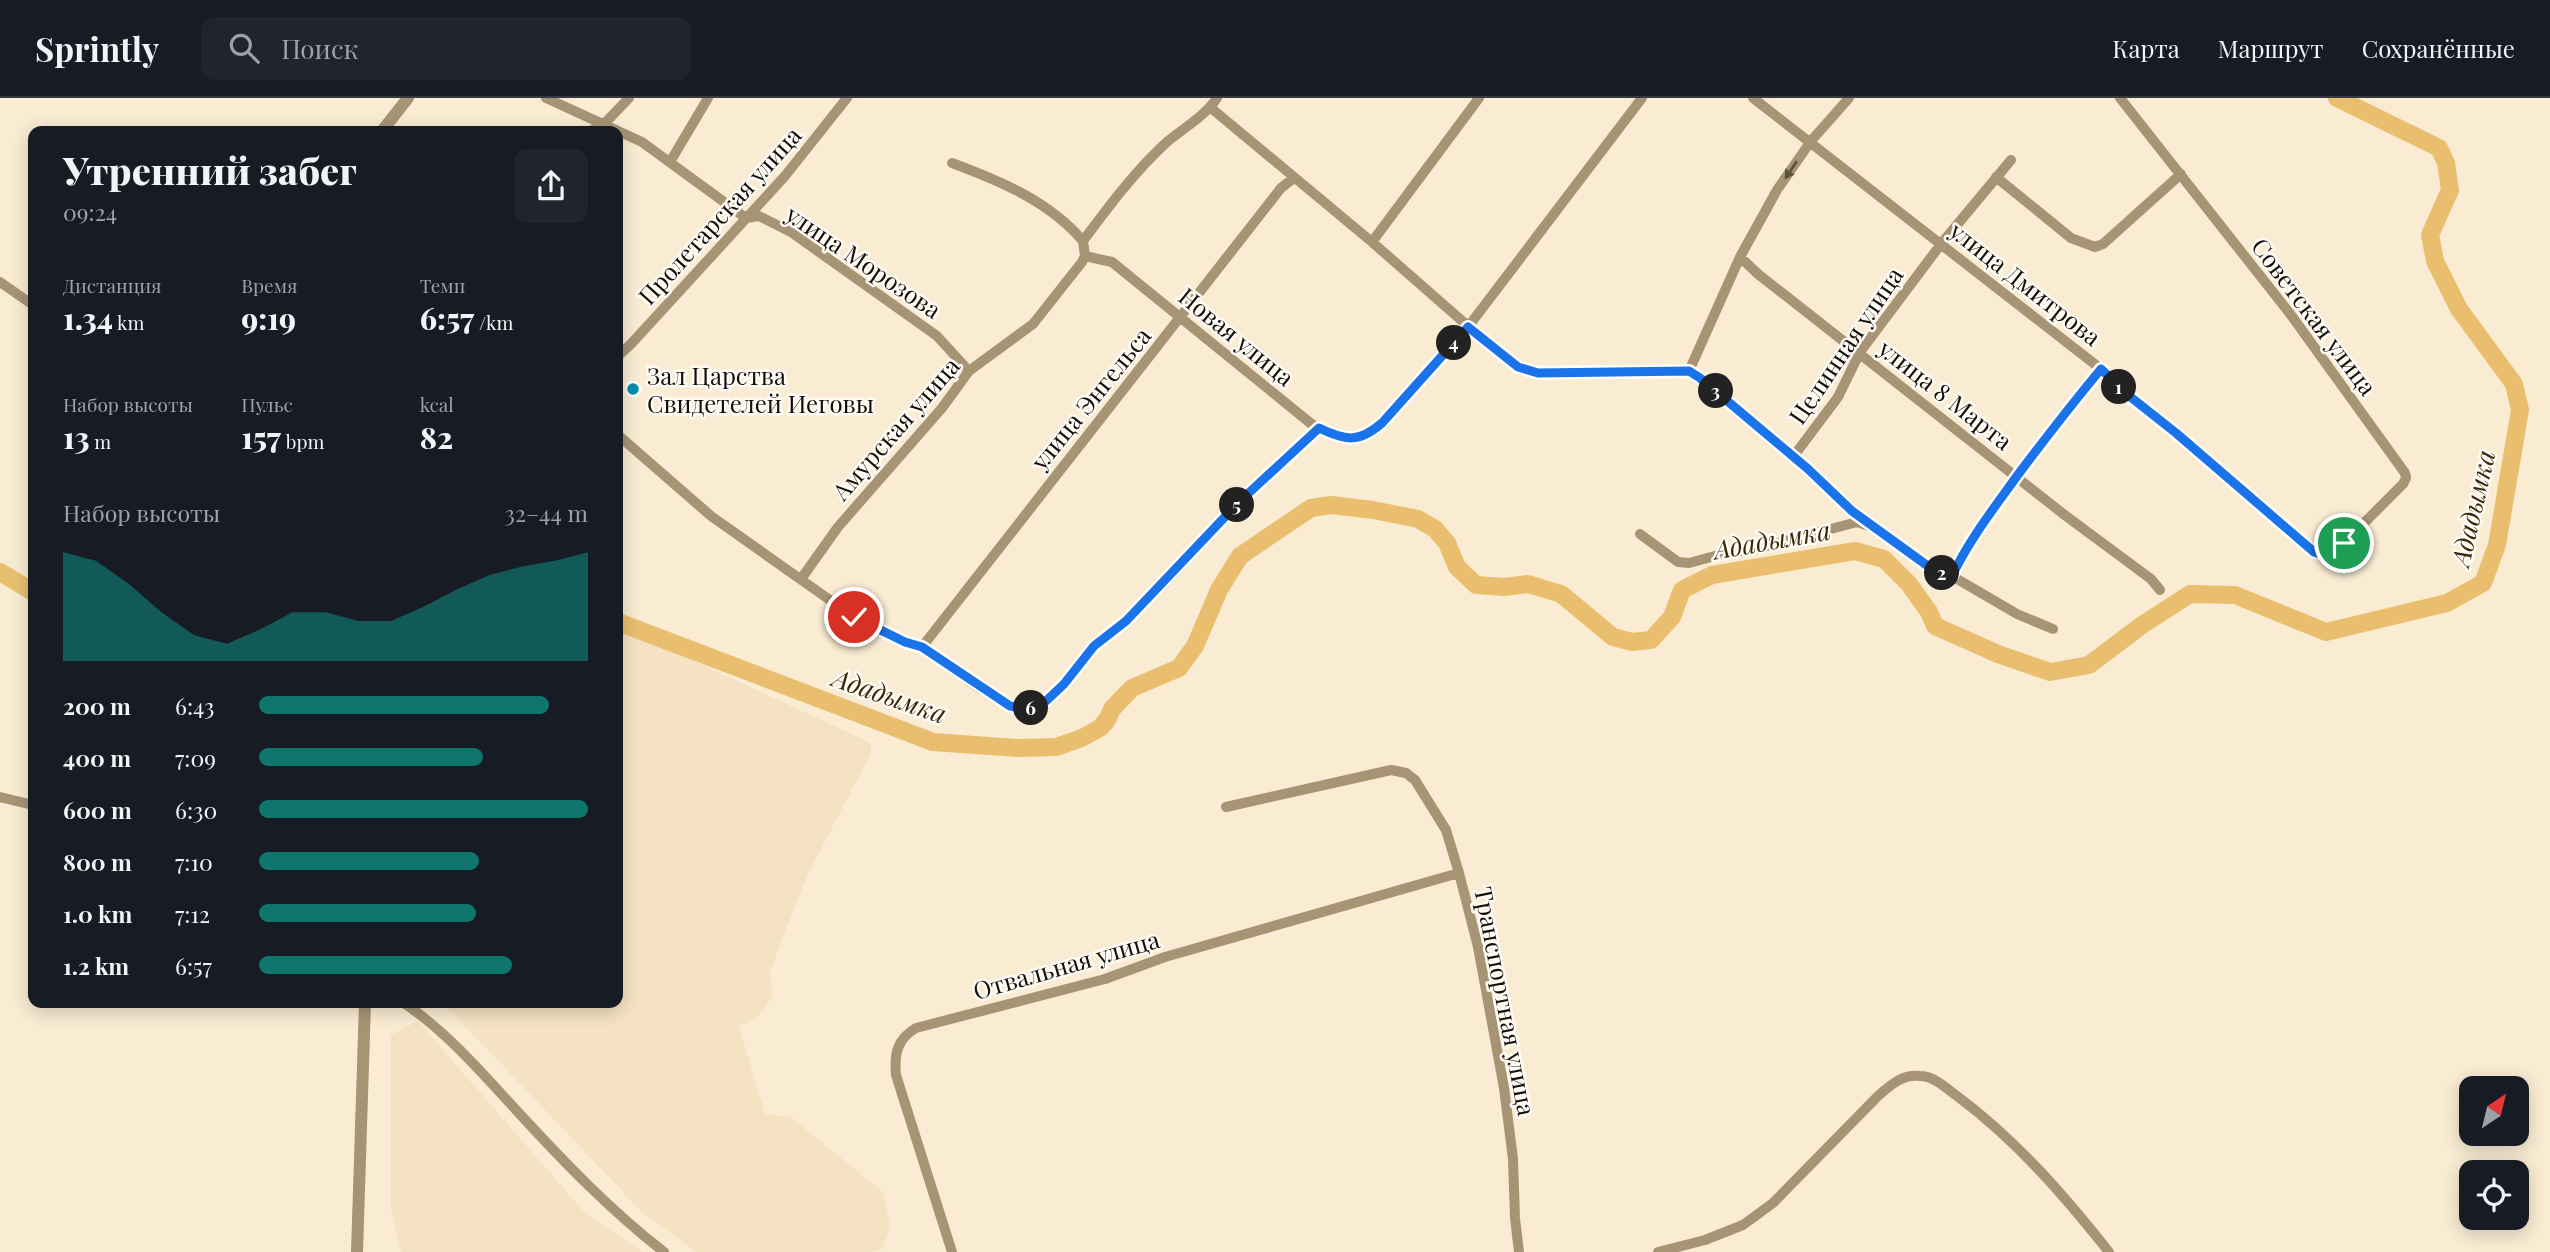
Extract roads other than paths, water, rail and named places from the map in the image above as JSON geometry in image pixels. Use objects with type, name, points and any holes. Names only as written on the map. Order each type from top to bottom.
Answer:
[{"type":"street","points":[[386,126],[408,98]]},
{"type":"street","name":"улица Морозова","points":[[546,98],[603,125]]},
{"type":"street","points":[[603,125],[629,98]]},
{"type":"street","points":[[670,162],[708,98]]},
{"type":"street","name":"Пролетарская улица","points":[[623,351],[785,176],[847,98]]},
{"type":"street","points":[[1372,242],[1479,98]]},
{"type":"street","points":[[1468,327],[1642,98]]},
{"type":"street","name":"улица Дмитрова","points":[[1753,98],[2101,369],[2128,395],[2314,552],[2325,556],[2333,554]]},
{"type":"street","points":[[1689,371],[1740,257],[1777,190],[1811,141],[1849,98]]},
{"type":"street","name":"Советская улица","points":[[2120,98],[2291,315],[2405,473],[2403,484],[2333,554]]},
{"type":"street","points":[[1083,242],[1120,190],[1168,141],[1214,103],[1294,178],[1518,367],[1538,373],[1689,371],[1793,457],[1852,511],[1932,569],[1952,576],[2017,614],[2053,629]]},
{"type":"street","name":"улица Морозова","points":[[623,134],[642,142],[746,218],[759,216],[792,232],[937,336],[970,370]]},
{"type":"street","name":"Целинная улица","points":[[1793,457],[1838,397],[1860,352],[1941,244],[2011,160]]},
{"type":"street","points":[[952,163],[1000,181],[1054,215],[1083,242],[1085,256]]},
{"type":"street","points":[[1996,177],[2071,238],[2095,247],[2103,244],[2181,174]]},
{"type":"street","name":"улица Энгельса","points":[[922,647],[1281,188],[1294,178]]},
{"type":"street","name":"Новая улица","points":[[1085,256],[1112,262],[1319,428],[1340,439],[1366,436],[1382,423],[1468,327]]},
{"type":"street","name":"Амурская улица","points":[[801,579],[838,527],[942,408],[970,370],[1033,324],[1085,256]]},
{"type":"street","name":"улица 8 Марта","points":[[1740,257],[1758,274],[2017,477],[2151,579],[2160,590]]},
{"type":"street","points":[[0,282],[28,302]]},
{"type":"street","points":[[1952,576],[1965,550],[2048,433],[2101,369]]},
{"type":"street","points":[[623,439],[711,516],[854,617],[905,642],[922,647],[1010,706],[1028,709],[1046,701],[1064,684],[1094,646],[1126,621],[1240,501],[1319,428]]},
{"type":"street","points":[[1640,534],[1678,562],[1689,563],[1726,553],[1756,549],[1857,522],[1875,528]]},
{"type":"street","name":"Транспортная улица","points":[[1226,807],[1391,771],[1406,773],[1415,780],[1446,830],[1478,947],[1504,1088],[1513,1159],[1519,1252]]},
{"type":"street","points":[[0,797],[28,804]]},
{"type":"street","name":"Отвальная улица","points":[[952,1252],[896,1075],[894,1058],[897,1048],[910,1031],[1105,979],[1165,957],[1459,873]]},
{"type":"street","points":[[356,1252],[365,1008]]},
{"type":"street","points":[[410,1008],[471,1061],[573,1171],[627,1223],[664,1252]]},
{"type":"street","points":[[1658,1252],[1705,1240],[1743,1225],[1773,1203],[1887,1089],[1908,1076],[1923,1075],[1982,1114],[2022,1152],[2058,1188],[2109,1252]]},
{"type":"waterway","name":"Ададымка","points":[[623,624],[933,742],[1017,748],[1056,747],[1082,738],[1100,728],[1112,709],[1132,688],[1179,668],[1195,646],[1219,590],[1240,556],[1311,508],[1331,505],[1418,519],[1435,529],[1447,543],[1457,567],[1476,585],[1504,587],[1528,584],[1561,594],[1613,637],[1632,642],[1651,640],[1672,617],[1682,590],[1712,575],[1855,551],[1884,559],[1909,584],[1929,612],[1935,626],[1998,654],[2050,672],[2089,665],[2142,625],[2190,594],[2235,595],[2326,632],[2447,603],[2483,583],[2497,545],[2520,410],[2514,384],[2459,309],[2435,261],[2430,235],[2450,190],[2446,163],[2439,148],[2337,98]]},
{"type":"waterway","name":"Ададымка","points":[[0,572],[28,589]]},
{"type":"place","name":"Зал Царства Свидетелей Иеговы","points":[[633,389]]}]
